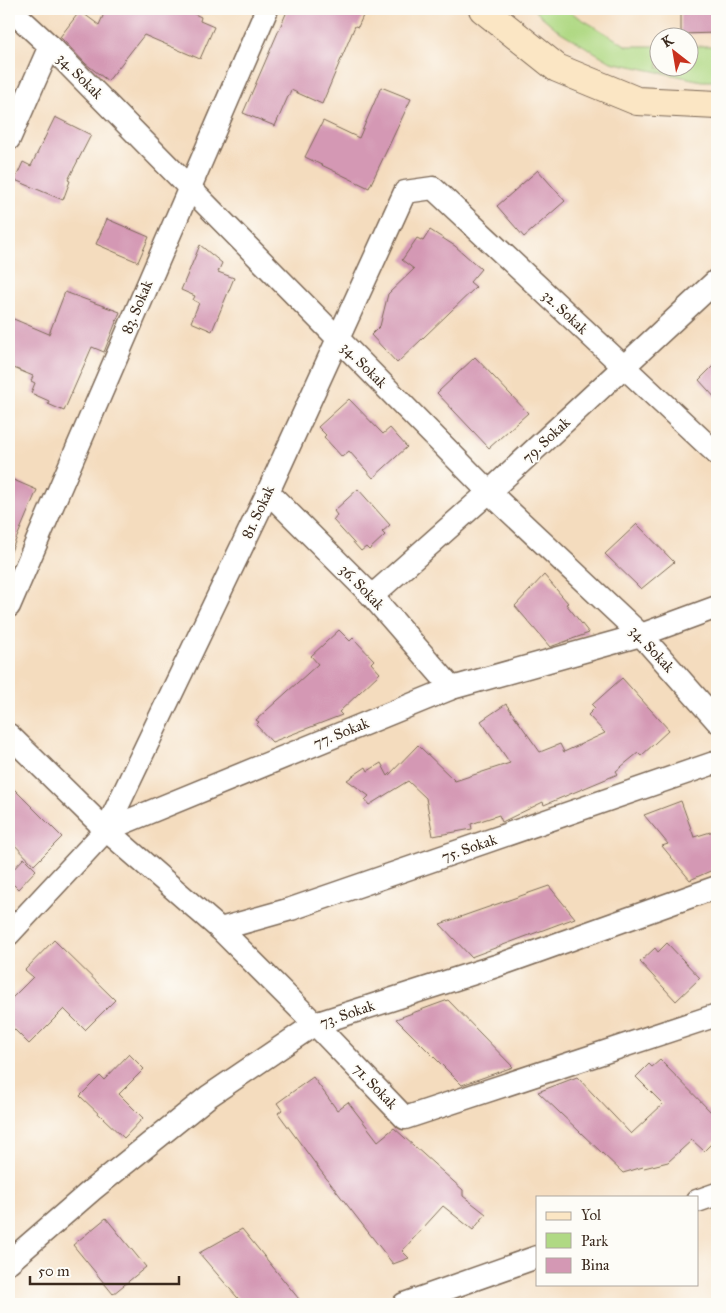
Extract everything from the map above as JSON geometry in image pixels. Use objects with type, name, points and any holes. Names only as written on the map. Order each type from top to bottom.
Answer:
[{"type":"main road","points":[[483,9],[557,68],[628,98],[637,101],[717,105]]},
{"type":"street","name":"34. Sokak","points":[[10,9],[50,46],[489,492],[641,635],[717,721]]},
{"type":"street","name":"83. Sokak","points":[[9,606],[267,9]]},
{"type":"street","points":[[9,139],[50,46]]},
{"type":"street","name":"32. Sokak","points":[[405,192],[432,188],[717,454]]},
{"type":"street","name":"81. Sokak","points":[[106,830],[268,492],[405,192]]},
{"type":"street","name":"79. Sokak","points":[[372,596],[489,492],[717,280]]},
{"type":"street","name":"36. Sokak","points":[[268,492],[372,596],[452,688]]},
{"type":"street","name":"77. Sokak","points":[[9,934],[106,830],[452,688],[641,635],[717,607]]},
{"type":"street","name":"71. Sokak","points":[[9,735],[106,830],[220,929],[316,1024],[406,1118],[717,1015]]},
{"type":"street","name":"75. Sokak","points":[[220,929],[292,909],[717,762]]},
{"type":"street","name":"73. Sokak","points":[[9,1262],[92,1190],[209,1096],[316,1024],[496,966],[717,887]]},
{"type":"street","points":[[698,1201],[717,1194]]},
{"type":"street","points":[[404,1304],[536,1257]]},
{"type":"green space","points":[[533,9],[569,9],[575,15],[627,46],[648,46],[648,70],[611,62],[559,31]]},
{"type":"green space","points":[[698,46],[717,46],[717,81],[702,81],[688,78],[698,78]]},
{"type":"building","points":[[106,9],[173,9],[186,14],[188,11],[201,17],[200,21],[214,27],[200,59],[144,35],[108,81],[86,64],[60,37],[80,11],[99,25]]},
{"type":"building","points":[[288,9],[366,9],[358,27],[355,26],[322,104],[291,90],[275,126],[243,113]]},
{"type":"building","points":[[681,9],[717,9],[717,33],[698,34],[698,28],[681,28]]},
{"type":"building","points":[[381,87],[411,99],[369,188],[305,157],[323,121],[359,138]]},
{"type":"building","points":[[55,117],[91,135],[68,180],[70,181],[63,200],[15,180],[23,162],[31,166]]},
{"type":"building","points":[[538,170],[565,201],[524,237],[497,206]]},
{"type":"building","points":[[107,219],[149,237],[138,262],[96,244]]},
{"type":"building","points":[[430,230],[455,246],[481,269],[470,282],[476,287],[397,363],[371,335],[380,326],[388,294],[414,269],[402,260],[417,238],[423,241]]},
{"type":"building","points":[[200,245],[222,263],[218,272],[234,278],[212,331],[191,322],[199,303],[193,300],[195,296],[181,290]]},
{"type":"building","points":[[65,292],[120,312],[104,352],[92,347],[64,411],[48,404],[49,401],[31,393],[35,383],[31,381],[33,376],[9,366],[9,317],[49,334]]},
{"type":"building","points":[[475,357],[528,413],[489,448],[437,393]]},
{"type":"building","points":[[717,362],[717,400],[699,380]]},
{"type":"building","points":[[349,399],[383,434],[390,428],[407,447],[373,478],[349,451],[342,457],[324,437],[326,435],[318,427]]},
{"type":"building","points":[[9,478],[37,490],[9,556]]},
{"type":"building","points":[[358,489],[390,525],[382,532],[385,535],[369,550],[366,547],[361,551],[333,520],[337,515],[334,511]]},
{"type":"building","points":[[637,524],[674,562],[641,589],[605,554]]},
{"type":"building","points":[[544,575],[568,603],[566,604],[589,633],[550,647],[515,606]]},
{"type":"building","points":[[339,630],[350,641],[353,638],[374,660],[371,663],[380,673],[339,712],[342,715],[272,742],[256,725],[259,722],[256,720],[318,664],[311,656]]},
{"type":"building","points":[[622,678],[669,730],[641,756],[638,753],[616,771],[618,774],[544,805],[543,802],[502,822],[499,815],[471,824],[472,829],[433,836],[426,798],[408,781],[369,805],[365,800],[369,796],[347,780],[366,767],[368,771],[381,763],[388,776],[418,745],[455,781],[510,763],[481,721],[506,704],[540,752],[560,744],[564,752],[605,733],[588,715],[595,708],[592,705]]},
{"type":"building","points":[[9,784],[62,837],[34,865],[9,839]]},
{"type":"building","points":[[681,801],[694,837],[717,830],[717,868],[690,880],[662,846],[668,844],[644,815]]},
{"type":"building","points":[[24,858],[36,870],[18,889],[9,880],[9,874]]},
{"type":"building","points":[[549,886],[575,918],[471,957],[440,924]]},
{"type":"building","points":[[54,940],[115,1000],[85,1030],[64,1009],[29,1044],[9,1024],[9,1001],[33,977],[25,970]]},
{"type":"building","points":[[667,943],[700,978],[676,1001],[640,962],[655,948],[658,952]]},
{"type":"building","points":[[448,1000],[513,1067],[462,1085],[396,1019]]},
{"type":"building","points":[[129,1054],[144,1069],[119,1094],[143,1118],[124,1138],[80,1096],[100,1076],[104,1080]]},
{"type":"building","points":[[660,1060],[717,1118],[717,1138],[704,1151],[692,1140],[668,1162],[623,1173],[538,1092],[577,1077],[631,1134],[663,1104],[636,1077],[649,1064],[652,1067]]},
{"type":"building","points":[[313,1077],[337,1110],[348,1102],[378,1141],[394,1128],[463,1190],[463,1196],[486,1214],[473,1230],[443,1206],[402,1251],[409,1258],[393,1264],[278,1113],[282,1110],[277,1103]]},
{"type":"building","points":[[106,1218],[146,1267],[113,1294],[73,1245]]},
{"type":"building","points":[[242,1229],[303,1304],[243,1304],[199,1253]]}]
